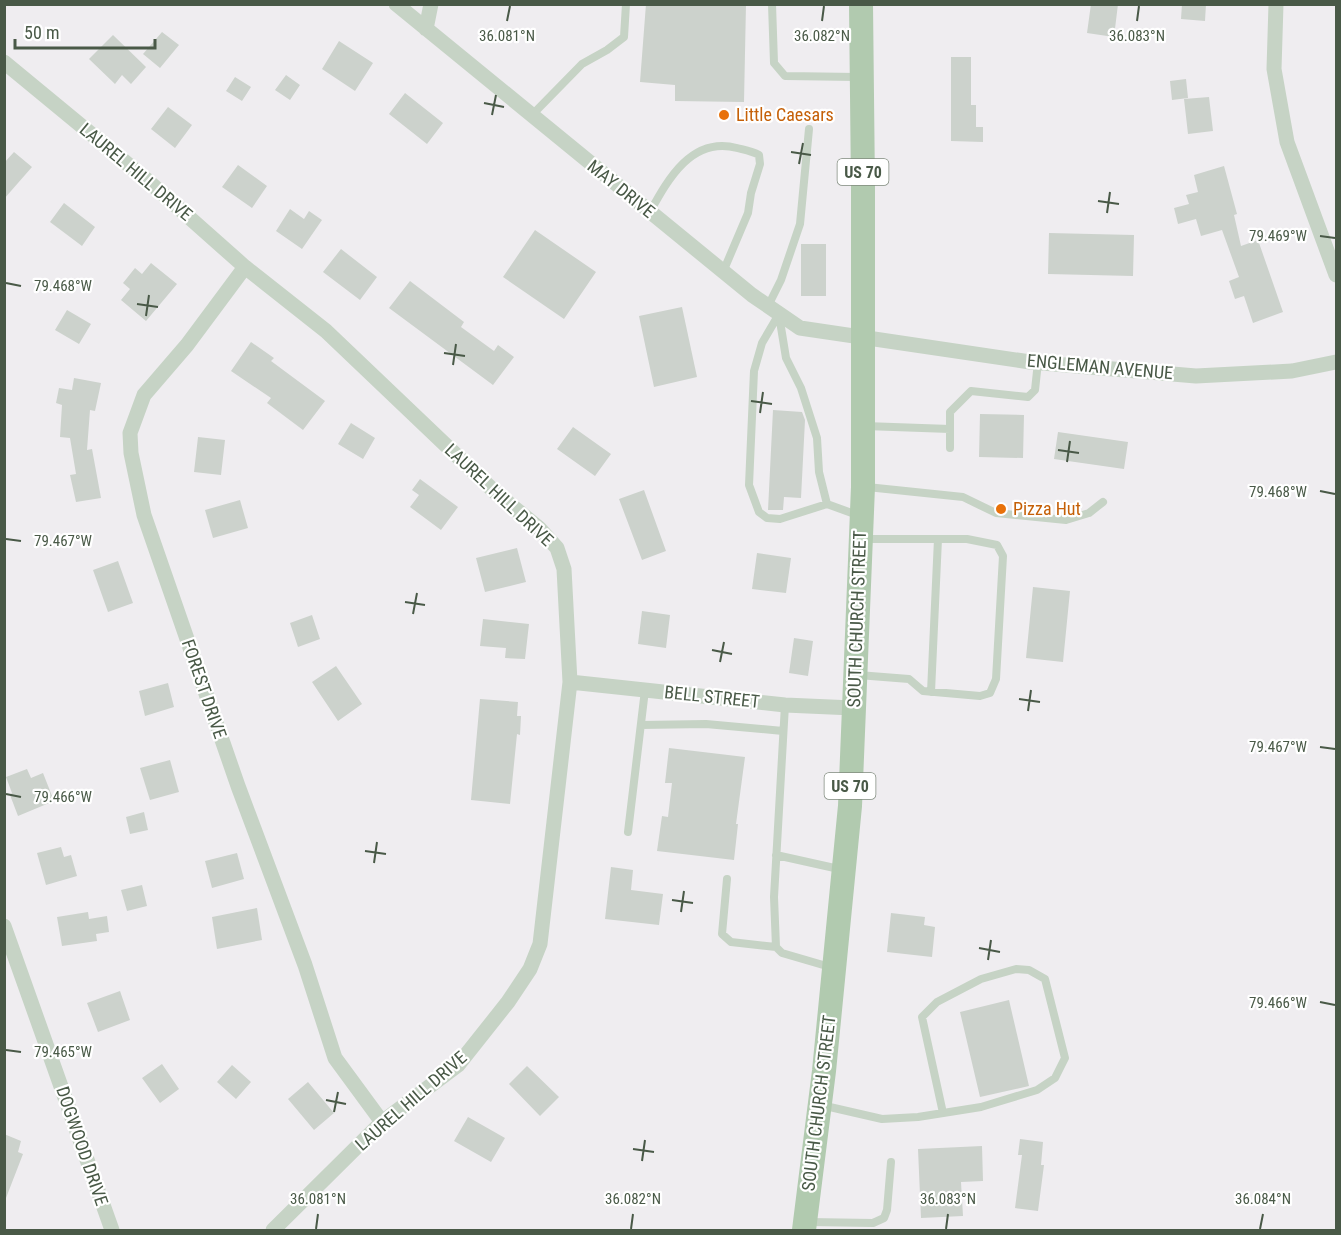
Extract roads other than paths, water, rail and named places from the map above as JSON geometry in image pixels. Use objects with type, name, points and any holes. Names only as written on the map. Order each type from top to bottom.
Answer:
[{"type":"main road","name":"SOUTH CHURCH STREET","points":[[805,1226],[820,1105],[850,806],[863,487],[861,4]]},
{"type":"street","name":"MAY DRIVE","points":[[396,4],[723,272],[773,310],[800,328],[863,339]]},
{"type":"street","points":[[426,29],[431,4]]},
{"type":"street","points":[[1276,4],[1274,69],[1287,141],[1336,275]]},
{"type":"street","name":"LAUREL HILL DRIVE","points":[[4,62],[147,180],[245,267],[326,331],[496,494],[539,528],[557,548],[564,569],[570,682],[540,944],[530,969],[508,1002],[458,1065],[382,1122],[273,1230]]},
{"type":"street","name":"FOREST DRIVE","points":[[245,267],[187,345],[144,395],[129,433],[131,453],[144,515],[238,786],[305,965],[335,1058],[382,1122]]},
{"type":"street","name":"ENGLEMAN AVENUE","points":[[863,339],[1038,362],[1196,376],[1292,371],[1336,362]]},
{"type":"street","name":"BELL STREET","points":[[570,682],[785,705],[853,708]]},
{"type":"street","name":"DOGWOOD DRIVE","points":[[4,926],[112,1230]]},
{"type":"lane","points":[[531,116],[582,64],[624,37],[626,4]]},
{"type":"lane","points":[[772,4],[774,63],[785,76],[863,77]]},
{"type":"lane","points":[[809,129],[800,224],[754,371],[749,485],[759,512],[767,518],[780,519],[828,504]]},
{"type":"lane","points":[[650,212],[665,184],[689,156],[710,146],[728,145],[759,155],[760,164],[751,193],[748,213],[723,272]]},
{"type":"lane","points":[[773,310],[786,358],[801,388],[817,438],[819,472],[828,504],[861,528],[938,538],[967,539],[997,545],[1003,556],[996,679],[990,693],[980,696],[923,691],[909,679],[855,675]]},
{"type":"lane","points":[[950,448],[950,412],[970,392],[1028,398],[1035,390],[1038,362]]},
{"type":"lane","points":[[863,426],[950,429]]},
{"type":"lane","points":[[863,487],[963,497],[996,513],[1066,520],[1089,513],[1103,502]]},
{"type":"lane","points":[[931,692],[938,538]]},
{"type":"lane","points":[[628,832],[645,690]]},
{"type":"lane","points":[[776,947],[774,897],[785,705]]},
{"type":"lane","points":[[641,725],[706,724],[783,731]]},
{"type":"lane","points":[[776,855],[843,870]]},
{"type":"lane","points":[[727,879],[722,934],[731,942],[776,947],[782,953],[834,968]]},
{"type":"lane","points":[[820,1105],[882,1119],[943,1113],[981,1107],[1037,1090],[1055,1078],[1065,1058],[1045,979],[1029,970],[1016,969],[981,979],[937,1002],[921,1017],[943,1113]]},
{"type":"lane","points":[[805,1226],[873,1223],[884,1218],[887,1210],[891,1162]]},
{"type":"place","name":"Little Caesars","points":[[724,115]]},
{"type":"place","name":"Pizza Hut","points":[[1001,509]]}]
